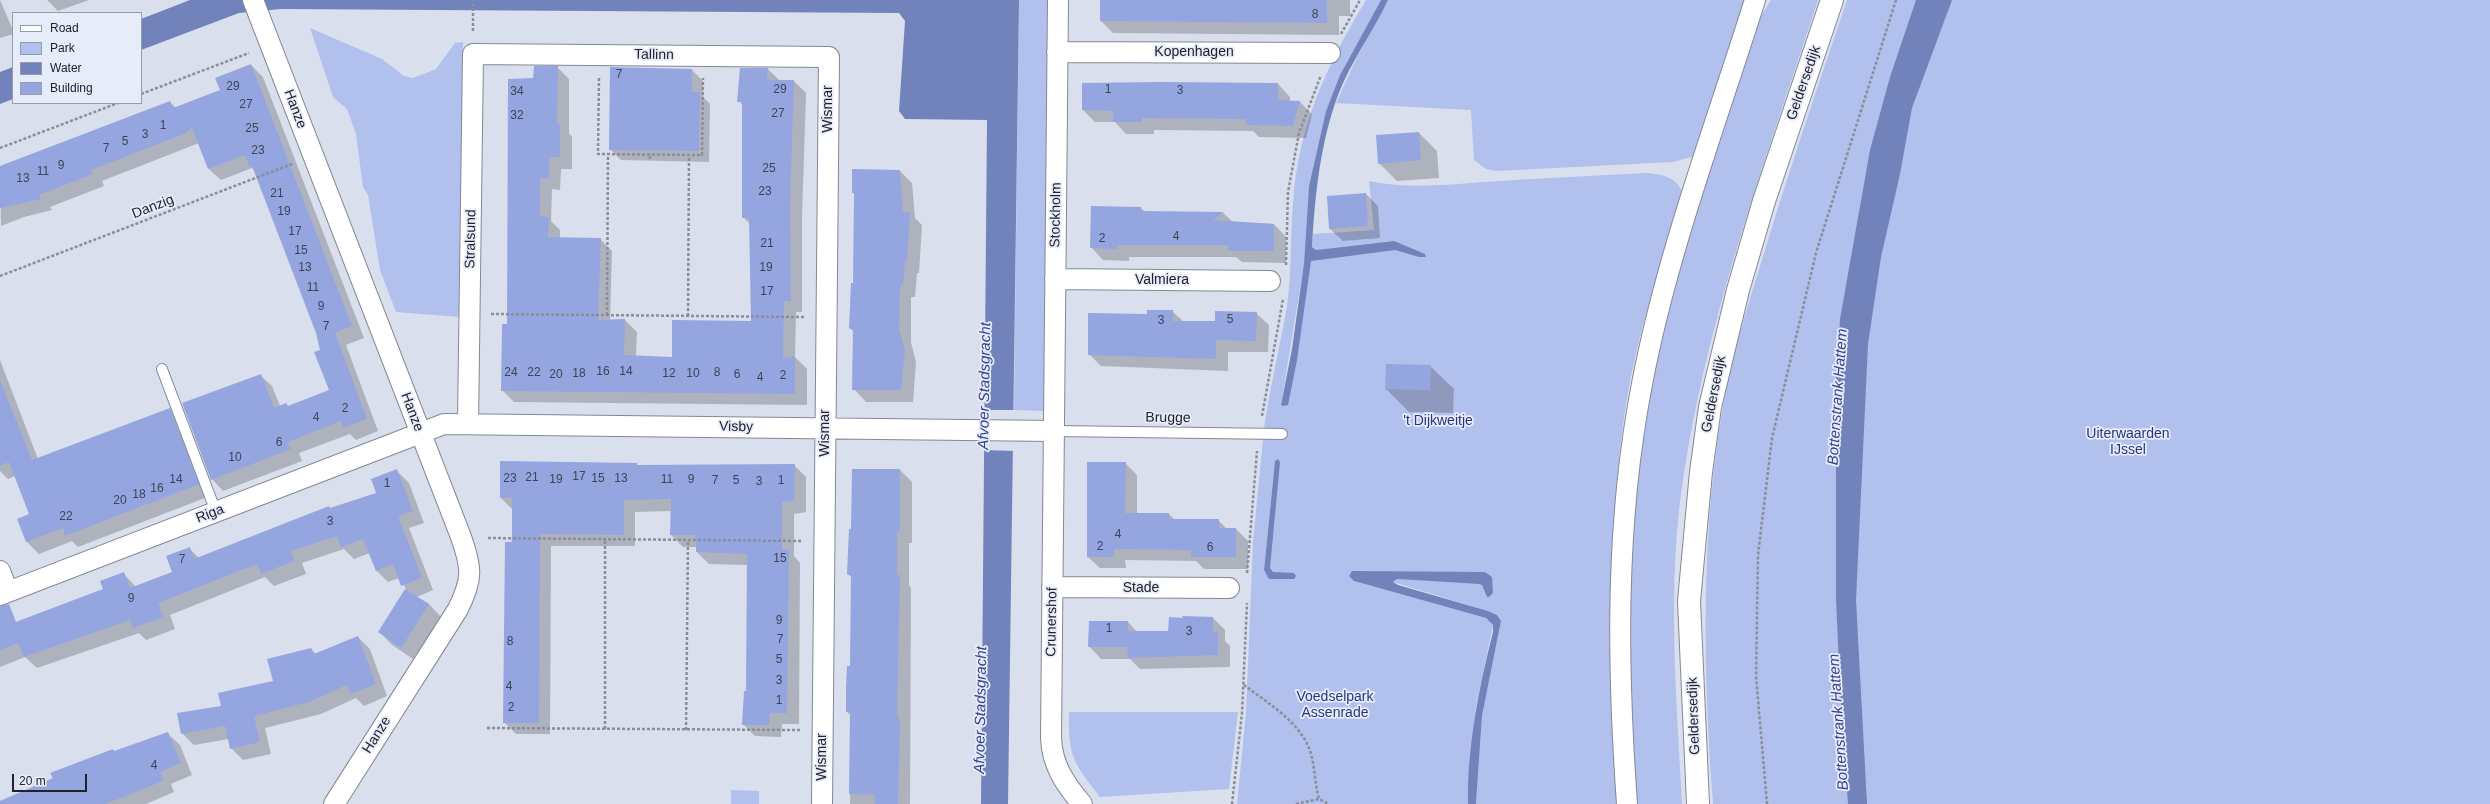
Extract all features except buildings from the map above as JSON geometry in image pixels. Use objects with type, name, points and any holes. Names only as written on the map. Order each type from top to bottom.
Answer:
[{"type":"main road","name":"Geldersedijk","points":[[1698,804],[1689,601],[1701,472],[1710,407],[1738,290],[1762,209],[1832,0]]},
{"type":"street","name":"Hanze","points":[[253,0],[467,554],[470,569],[469,584],[458,609],[334,804]]},
{"type":"street","name":"Stockholm","points":[[1046,431],[1055,279],[1058,0]]},
{"type":"street","points":[[1627,804],[1620,712],[1620,595],[1627,484],[1633,438],[1652,336],[1666,281],[1755,0]]},
{"type":"street","name":"Tallinn","points":[[473,44],[829,57],[829,62]]},
{"type":"street","name":"Stralsund","points":[[468,424],[473,44]]},
{"type":"street","name":"Kopenhagen","points":[[1057,52],[1330,53]]},
{"type":"street","name":"Wismar","points":[[822,804],[829,62]]},
{"type":"street","name":"Valmiera","points":[[1055,279],[1270,281]]},
{"type":"street","name":"Visby","points":[[420,432],[444,424],[1046,431]]},
{"type":"street","name":"Crunershof","points":[[1046,431],[1052,587],[1052,746],[1058,770],[1082,804]]},
{"type":"street","name":"Riga","points":[[4,594],[420,432]]},
{"type":"street","points":[[0,571],[4,594]]},
{"type":"street","name":"Stade","points":[[1052,587],[1238,592]]},
{"type":"lane","points":[[162,368],[216,512]]},
{"type":"lane","name":"Brugge","points":[[1046,431],[1282,434]]},
{"type":"path","points":[[473,0],[473,44]]},
{"type":"path","points":[[1767,804],[1756,669],[1758,554],[1772,438],[1816,253],[1896,0]]},
{"type":"path","points":[[142,94],[270,45]]},
{"type":"path","points":[[599,76],[598,154],[650,155],[702,155],[703,76]]},
{"type":"path","points":[[0,148],[115,104]]},
{"type":"path","points":[[607,315],[608,154]]},
{"type":"path","points":[[688,316],[689,155]]},
{"type":"path","name":"Danzig","points":[[0,276],[313,156]]},
{"type":"path","points":[[495,314],[802,317]]},
{"type":"path","points":[[488,538],[803,541]]},
{"type":"path","points":[[605,539],[605,729]]},
{"type":"path","points":[[686,730],[688,540]]},
{"type":"path","points":[[1232,804],[1243,685],[1238,592]]},
{"type":"path","points":[[1243,685],[1294,726],[1306,739],[1312,755],[1319,799]]},
{"type":"path","points":[[486,728],[822,730]]},
{"type":"path","points":[[1296,804],[1319,799],[1329,804]]},
{"type":"green space","points":[[1019,0],[1049,0],[1045,411],[1014,410]]},
{"type":"green space","points":[[1366,0],[1381,0],[1340,75],[1326,111],[1309,186],[1304,263],[1281,405],[1283,406],[1307,259],[1394,241],[1316,250],[1312,247],[1313,234],[1374,230],[1369,181],[1398,185],[1427,186],[1647,173],[1672,179],[1683,192],[1641,333],[1630,381],[1622,429],[1615,501],[1610,660],[1611,718],[1618,804],[1476,804],[1482,716],[1501,621],[1497,615],[1488,611],[1393,582],[1397,579],[1478,584],[1484,586],[1487,597],[1492,580],[1350,576],[1354,581],[1486,618],[1493,625],[1476,707],[1470,750],[1468,804],[1237,804],[1246,713],[1253,542],[1263,439],[1280,440],[1282,428],[1264,428],[1287,306],[1290,280],[1292,216],[1296,175],[1308,122],[1317,97],[1327,72]],"holes":[[[1275,460],[1267,573],[1264,570]]]},
{"type":"green space","points":[[1388,0],[1746,0],[1695,156],[1673,162],[1496,171],[1486,169],[1474,160],[1471,110],[1336,103],[1357,57]]},
{"type":"green space","points":[[1771,0],[1818,0],[1737,248],[1703,374],[1690,438],[1680,502],[1676,540],[1674,615],[1676,691],[1682,804],[1636,804],[1631,698],[1630,593],[1636,489],[1650,384],[1676,284],[1710,171],[1757,22]]},
{"type":"green space","name":"Uiterwaarden IJssel","points":[[1847,0],[2490,0],[2490,804],[1713,804],[1707,702],[1706,599],[1711,496],[1725,395],[1737,344],[1752,293],[1793,162]]},
{"type":"green space","points":[[310,28],[382,59],[404,76],[413,78],[436,69],[455,43],[463,42],[460,317],[396,312],[380,270],[368,195],[363,187],[356,134],[347,109],[333,97]]},
{"type":"green space","points":[[1069,712],[1238,712],[1229,789],[1100,797],[1078,767],[1074,758],[1071,749]]},
{"type":"green space","points":[[731,790],[759,791],[759,804],[731,804]]},
{"type":"water","name":"Afvoer Stadsgracht","points":[[190,0],[1019,0],[1008,804],[981,804],[987,120],[905,119],[899,111],[905,21],[899,13],[281,9],[239,13],[142,50],[142,19]]},
{"type":"water","points":[[1381,0],[1388,0],[1343,82],[1332,113],[1319,170],[1312,247],[1316,250],[1394,241],[1425,254],[1426,257],[1419,257],[1395,250],[1311,261],[1297,360],[1288,405],[1283,406],[1281,405],[1292,349],[1304,263],[1309,186],[1326,111],[1340,75]]},
{"type":"water","name":"Bottenstrank Hattem","points":[[1916,0],[1952,0],[1912,108],[1900,174],[1881,257],[1868,344],[1856,600],[1867,804],[1848,804],[1840,689],[1836,599],[1836,380],[1840,319],[1870,150],[1890,77]]},
{"type":"water","points":[[12,67],[12,99],[0,104],[0,72]]},
{"type":"water","points":[[1278,459],[1280,462],[1270,568],[1273,572],[1294,573],[1296,576],[1294,579],[1269,579],[1264,570],[1275,461]]},
{"type":"water","points":[[1352,571],[1485,572],[1492,577],[1493,593],[1489,597],[1487,597],[1482,585],[1478,584],[1397,579],[1393,582],[1398,585],[1488,611],[1497,615],[1501,621],[1482,716],[1476,804],[1468,804],[1468,782],[1472,739],[1483,674],[1493,632],[1493,625],[1486,618],[1354,581],[1349,576]]},
{"type":"pier","points":[[983,410],[1016,410],[1015,451],[983,450]]},
{"type":"park label","name":"'t Dijkweitje","points":[[1438,421]]},
{"type":"park label","name":"Voedselpark Assenrade","points":[[1335,706]]}]
